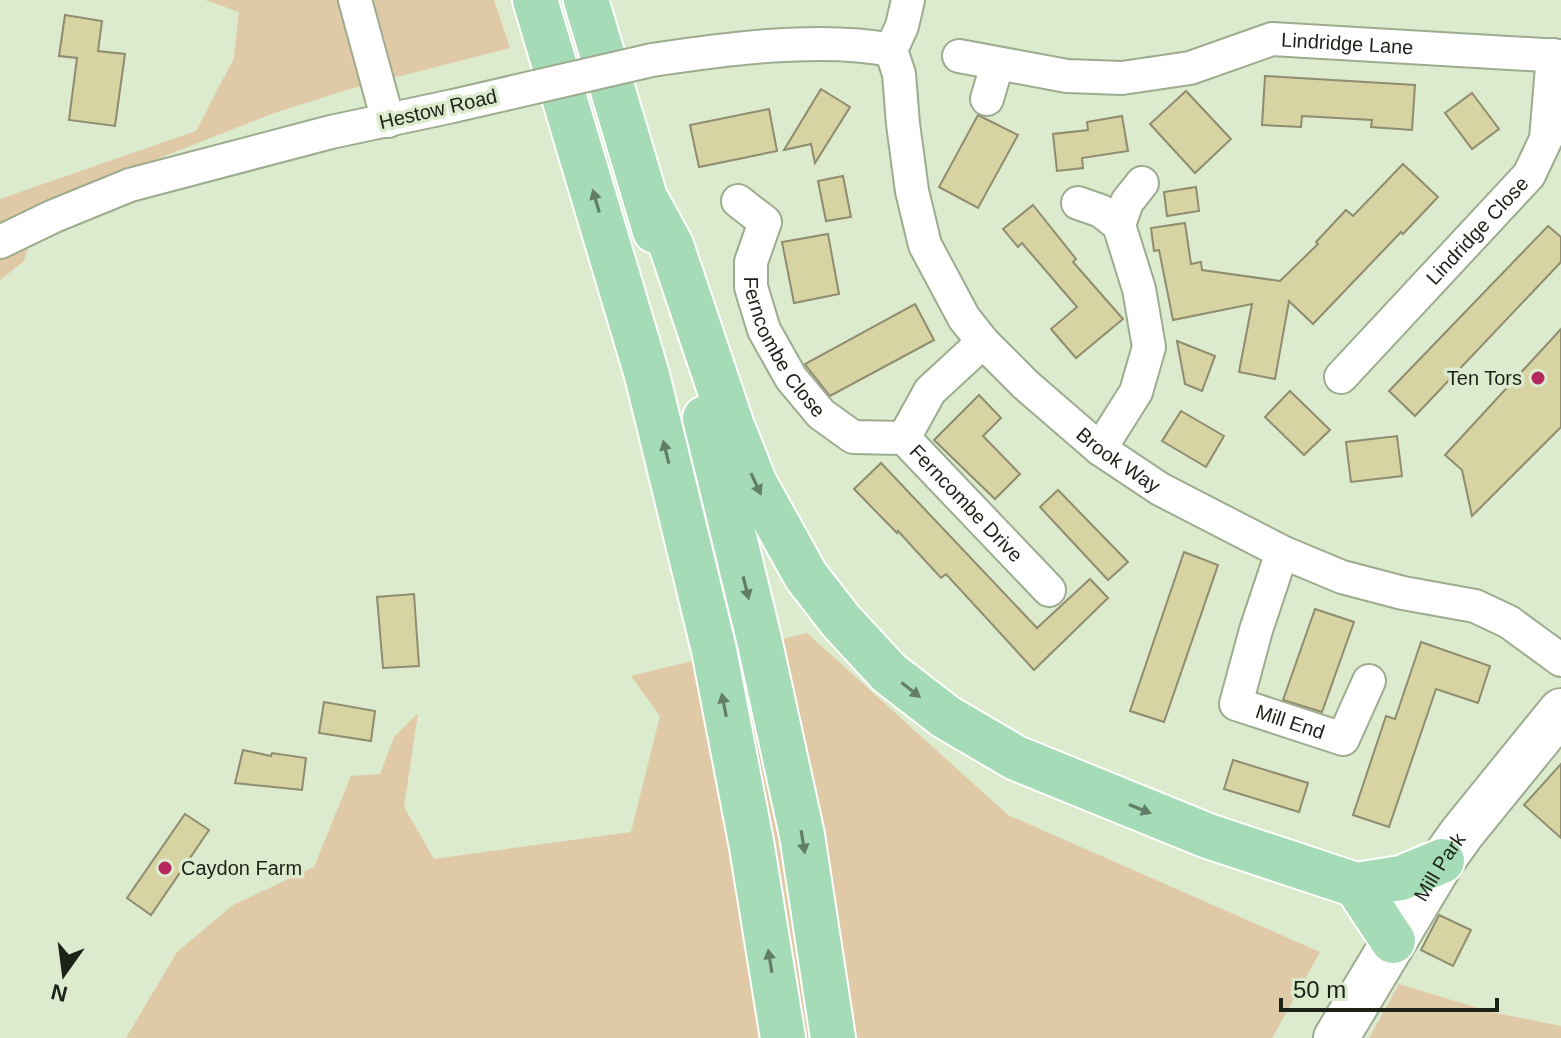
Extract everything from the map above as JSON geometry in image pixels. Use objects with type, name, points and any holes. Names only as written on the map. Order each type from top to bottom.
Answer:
[{"type":"highway","points":[[535,0],[647,375],[710,635],[752,847],[783,1038]]},
{"type":"highway","points":[[586,0],[648,203],[700,397],[802,835],[833,1038]]},
{"type":"highway","points":[[648,203],[671,245],[732,426],[755,484],[806,576],[841,621],[889,673],[946,717],[1016,758],[1208,836],[1356,885],[1401,878],[1442,861]]},
{"type":"highway","points":[[1356,885],[1393,941]]},
{"type":"main road","name":"Mill Park","points":[[1336,1038],[1442,861],[1561,711]]},
{"type":"street","points":[[355,0],[388,121]]},
{"type":"street","points":[[891,50],[902,26],[908,0]]},
{"type":"street","name":"Lindridge Lane","points":[[959,56],[1067,76],[1122,78],[1190,68],[1272,39],[1557,55]]},
{"type":"street","name":"Hestow Road","points":[[0,242],[130,185],[331,132],[652,60],[727,49],[863,45],[891,50]]},
{"type":"street","name":"Brook Way","points":[[891,50],[899,74],[912,191],[925,245],[964,318],[1026,385],[1100,449],[1160,489],[1282,552],[1342,577],[1403,593],[1475,606],[1509,622],[1561,660]]},
{"type":"street","name":"Lindridge Close","points":[[1341,377],[1529,175],[1546,139],[1557,55]]},
{"type":"street","points":[[987,99],[997,65]]},
{"type":"street","points":[[1119,225],[1127,202],[1142,183]]},
{"type":"street","name":"Ferncombe Close","points":[[738,201],[765,222],[751,262],[751,287],[764,330],[791,378],[821,414],[853,437],[904,438]]},
{"type":"street","points":[[1078,203],[1101,211],[1119,225],[1139,289],[1149,347],[1136,392],[1100,449]]},
{"type":"street","name":"Ferncombe Drive","points":[[983,342],[930,391],[904,438],[1049,590]]},
{"type":"street","name":"Mill End","points":[[1282,552],[1236,704],[1343,739],[1369,681]]},
{"type":"shaded area","points":[[205,0],[494,0],[510,48],[350,89],[274,113],[46,203],[23,262],[0,280],[0,199],[196,131],[234,58],[239,12]]},
{"type":"shaded area","points":[[807,633],[1008,815],[1320,952],[1272,1038],[126,1038],[177,952],[233,905],[314,867],[351,776],[380,774],[394,737],[418,713],[404,807],[434,859],[631,832],[660,716],[631,676]]},
{"type":"shaded area","points":[[1399,984],[1491,1012],[1561,1026],[1561,1038],[1369,1038]]},
{"type":"building","points":[[65,15],[102,21],[98,51],[125,54],[115,126],[69,120],[77,58],[59,56]]},
{"type":"building","points":[[1265,76],[1415,85],[1412,130],[1371,127],[1372,120],[1302,116],[1301,127],[1262,125]]},
{"type":"building","points":[[821,89],[850,107],[815,163],[811,144],[784,150]]},
{"type":"building","points":[[1186,91],[1231,139],[1195,173],[1150,124]]},
{"type":"building","points":[[1472,93],[1499,129],[1472,149],[1445,113]]},
{"type":"building","points":[[769,109],[777,151],[699,167],[690,125]]},
{"type":"building","points":[[978,115],[1018,135],[978,208],[939,187]]},
{"type":"building","points":[[1122,116],[1128,151],[1082,158],[1083,168],[1057,171],[1053,134],[1088,130],[1087,122]]},
{"type":"building","points":[[1403,164],[1438,197],[1313,324],[1289,301],[1275,379],[1239,372],[1252,304],[1173,320],[1159,250],[1154,251],[1151,228],[1185,223],[1191,264],[1201,262],[1202,270],[1280,281],[1318,244],[1316,242],[1346,210],[1353,216]]},
{"type":"building","points":[[843,176],[851,217],[826,221],[818,181]]},
{"type":"building","points":[[1196,187],[1199,211],[1167,216],[1164,192]]},
{"type":"building","points":[[1033,205],[1076,259],[1073,262],[1123,319],[1076,358],[1051,329],[1077,307],[1022,243],[1018,247],[1003,229]]},
{"type":"building","points":[[1548,226],[1561,237],[1561,262],[1415,416],[1389,391]]},
{"type":"building","points":[[828,234],[839,294],[794,303],[782,242]]},
{"type":"building","points":[[915,304],[934,340],[830,396],[805,364]]},
{"type":"building","name":"Ten Tors","points":[[1561,329],[1561,427],[1472,516],[1462,470],[1445,455]]},
{"type":"building","points":[[1177,341],[1215,356],[1202,391],[1185,384]]},
{"type":"building","points":[[1290,391],[1330,430],[1304,455],[1265,417]]},
{"type":"building","points":[[979,395],[1001,418],[983,436],[1020,474],[995,499],[934,440]]},
{"type":"building","points":[[1181,411],[1224,436],[1206,467],[1162,441]]},
{"type":"building","points":[[1397,436],[1402,476],[1351,482],[1346,442]]},
{"type":"building","points":[[881,463],[1037,628],[1090,579],[1108,598],[1034,670],[946,574],[941,578],[854,489]]},
{"type":"building","points":[[1058,490],[1128,562],[1108,580],[1040,507]]},
{"type":"building","points":[[1184,552],[1218,565],[1164,722],[1130,711]]},
{"type":"building","points":[[414,594],[419,666],[383,668],[377,597]]},
{"type":"building","points":[[1315,609],[1354,622],[1322,712],[1283,700]]},
{"type":"building","points":[[1421,642],[1490,666],[1478,703],[1436,689],[1389,827],[1353,815],[1386,716],[1395,719]]},
{"type":"building","points":[[324,702],[375,711],[371,741],[319,733]]},
{"type":"building","points":[[243,750],[271,756],[272,753],[306,758],[302,790],[235,783]]},
{"type":"building","points":[[1233,760],[1308,783],[1299,812],[1224,789]]},
{"type":"building","points":[[1561,764],[1561,838],[1524,805]]},
{"type":"building","name":"Caydon Farm","points":[[185,814],[209,830],[151,915],[127,898]]},
{"type":"building","points":[[1439,915],[1471,930],[1453,966],[1421,950]]},
{"type":"place","name":"Ten Tors","points":[[1538,378]]},
{"type":"place","name":"Caydon Farm","points":[[165,868]]}]
